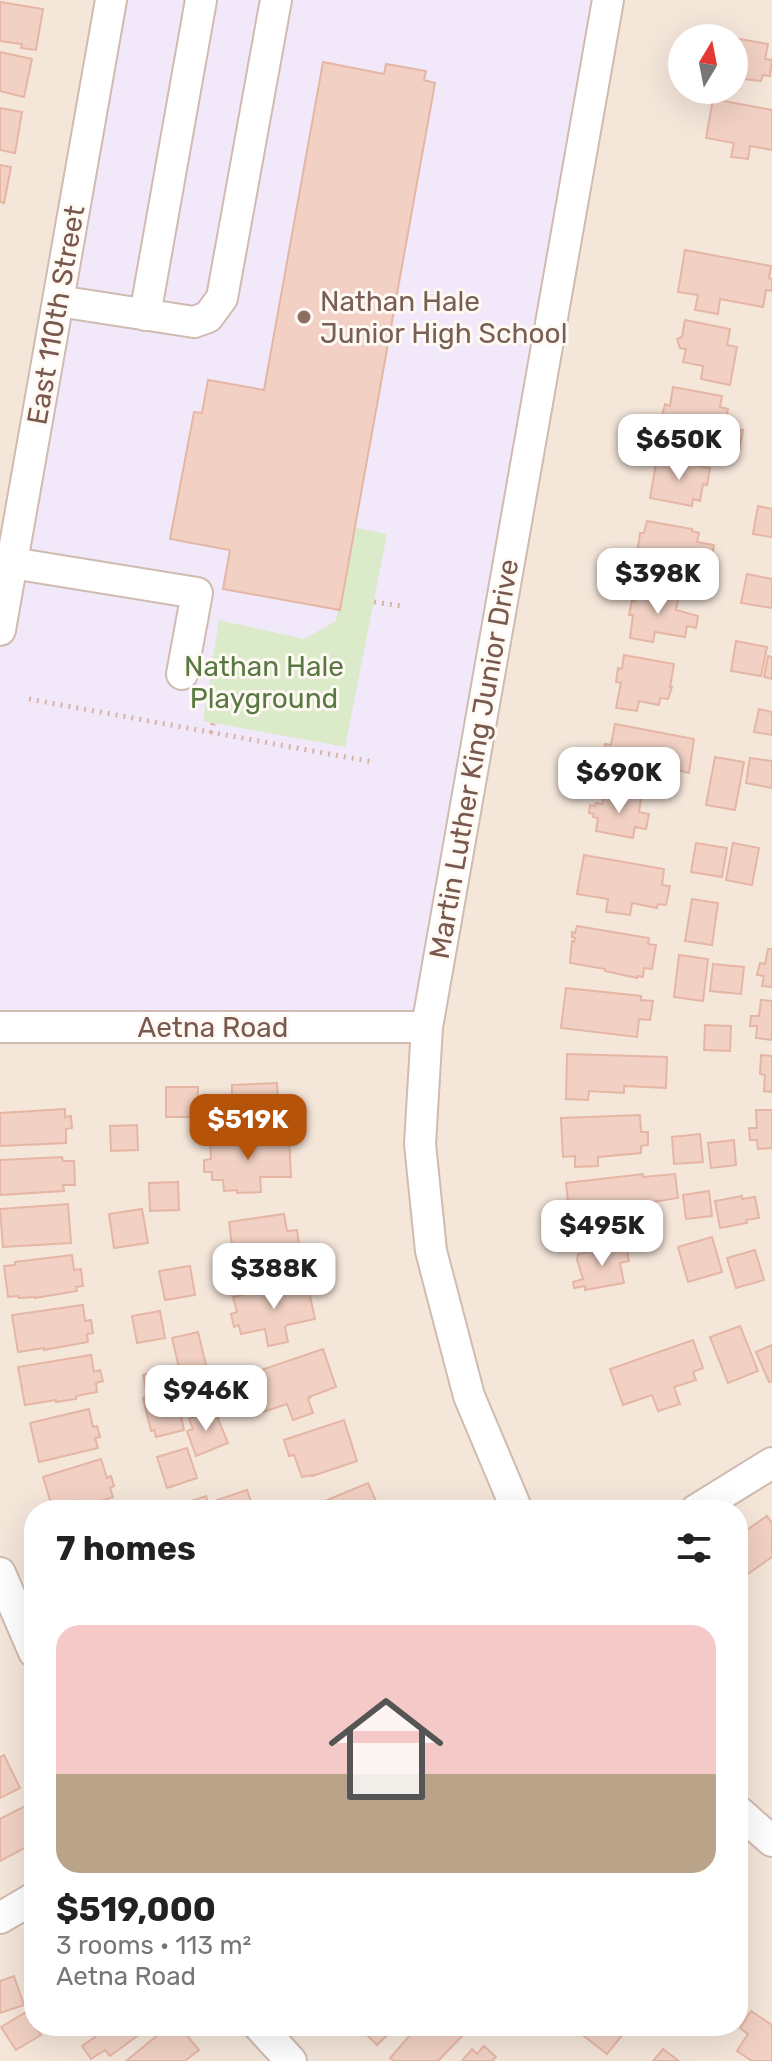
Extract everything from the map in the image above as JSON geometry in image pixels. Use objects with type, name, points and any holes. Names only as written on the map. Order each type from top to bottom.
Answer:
[{"type":"street","name":"East 110th Street","points":[[0,630],[111,0]]},
{"type":"street","points":[[145,315],[201,0]]},
{"type":"street","points":[[58,301],[194,322],[208,317],[222,298],[276,0]]},
{"type":"street","name":"Martin Luther King Junior Drive","points":[[513,1500],[469,1396],[431,1251],[420,1144],[427,1027],[608,0]]},
{"type":"street","points":[[12,563],[197,593],[182,674]]},
{"type":"street","name":"Aetna Road","points":[[0,1027],[427,1027]]},
{"type":"street","points":[[712,1500],[772,1463]]},
{"type":"street","points":[[0,1573],[24,1629]]},
{"type":"street","points":[[748,1820],[772,1841]]},
{"type":"street","points":[[0,1918],[24,1904]]},
{"type":"street","points":[[268,2036],[291,2061]]},
{"type":"path","points":[[374,602],[401,606]]},
{"type":"path","points":[[29,699],[373,762]]},
{"type":"path","points":[[211,733],[213,723]]},
{"type":"shaded area","points":[[0,0],[772,0],[772,2061],[0,2061]]},
{"type":"shaded area","name":"Nathan Hale Junior High School","points":[[111,0],[608,0],[427,1027],[0,1027],[0,630]]},
{"type":"green space","name":"Nathan Hale Playground","points":[[352,527],[387,534],[345,747],[203,721],[219,620],[304,639],[336,621]]},
{"type":"building","points":[[0,2],[43,9],[36,50],[21,48],[22,44],[0,41]]},
{"type":"building","points":[[748,40],[768,44],[765,59],[772,60],[770,76],[763,75],[761,81],[748,80]]},
{"type":"building","points":[[0,52],[32,59],[24,97],[0,91]]},
{"type":"building","points":[[323,62],[384,74],[386,64],[426,71],[424,80],[435,83],[340,610],[223,589],[230,550],[170,539],[194,412],[202,413],[208,380],[264,390]]},
{"type":"building","points":[[712,104],[740,104],[772,110],[772,150],[750,146],[748,159],[731,157],[734,143],[706,138]]},
{"type":"building","points":[[0,108],[22,112],[15,153],[0,150]]},
{"type":"building","points":[[0,165],[11,167],[4,203],[0,202]]},
{"type":"building","points":[[685,250],[771,266],[769,278],[772,279],[772,291],[766,290],[763,307],[720,299],[718,314],[695,310],[698,295],[678,292]]},
{"type":"building","points":[[685,320],[730,329],[727,345],[737,347],[730,385],[701,379],[703,366],[683,362],[686,349],[680,348],[677,339],[682,337]]},
{"type":"building","points":[[673,387],[722,396],[720,407],[728,409],[725,427],[743,430],[738,456],[707,450],[709,441],[705,438],[665,430],[667,417],[662,416],[665,404],[670,406]]},
{"type":"building","points":[[657,458],[710,468],[700,501],[693,499],[692,506],[650,498]]},
{"type":"building","points":[[758,506],[772,509],[772,537],[753,534]]},
{"type":"building","points":[[647,521],[692,529],[699,533],[697,542],[714,545],[712,557],[704,555],[702,569],[684,566],[683,569],[643,558],[644,555],[637,554],[640,533],[644,533]]},
{"type":"building","points":[[747,574],[772,579],[772,608],[741,603]]},
{"type":"building","points":[[638,589],[679,596],[676,610],[698,616],[696,628],[687,626],[685,637],[655,632],[653,642],[630,638],[633,615],[629,615]]},
{"type":"building","points":[[736,641],[767,647],[761,676],[731,671]]},
{"type":"building","points":[[624,655],[674,664],[668,699],[660,698],[659,705],[639,701],[637,711],[616,708],[621,683],[616,682],[618,668],[622,669]]},
{"type":"building","points":[[768,656],[772,657],[772,679],[764,677]]},
{"type":"building","points":[[759,709],[772,712],[772,735],[754,732]]},
{"type":"building","points":[[615,724],[694,739],[689,773],[674,769],[673,773],[652,772],[602,761],[605,744],[611,745]]},
{"type":"building","points":[[715,757],[744,762],[735,810],[706,805]]},
{"type":"building","points":[[750,758],[772,761],[772,788],[746,783]]},
{"type":"building","points":[[605,791],[641,798],[639,812],[649,814],[646,829],[635,827],[633,838],[596,831],[598,818],[589,813],[590,805],[602,804]]},
{"type":"building","points":[[696,843],[727,848],[722,877],[691,872]]},
{"type":"building","points":[[733,843],[759,848],[752,885],[726,880]]},
{"type":"building","points":[[584,855],[664,869],[662,885],[670,886],[666,905],[658,904],[657,908],[632,903],[630,915],[606,912],[608,899],[577,894]]},
{"type":"building","points":[[692,899],[718,903],[712,945],[685,941]]},
{"type":"building","points":[[577,926],[649,938],[648,944],[656,945],[652,969],[644,968],[643,977],[637,978],[570,963],[575,938],[572,932],[575,933]]},
{"type":"building","points":[[768,949],[772,949],[772,987],[762,986],[764,976],[757,975],[760,963],[765,964]]},
{"type":"building","points":[[679,955],[708,959],[703,1001],[674,997]]},
{"type":"building","points":[[713,964],[744,967],[741,994],[710,991]]},
{"type":"building","points":[[566,988],[641,996],[641,1000],[653,1001],[650,1020],[639,1019],[637,1037],[561,1028]]},
{"type":"building","points":[[761,1000],[772,1001],[772,1040],[756,1038],[757,1026],[750,1026],[751,1016],[759,1016]]},
{"type":"building","points":[[705,1025],[731,1026],[730,1051],[704,1050]]},
{"type":"building","points":[[567,1054],[667,1057],[666,1088],[624,1086],[624,1093],[589,1091],[588,1100],[566,1099]]},
{"type":"building","points":[[761,1055],[772,1056],[772,1092],[764,1091],[765,1075],[760,1074]]},
{"type":"building","points":[[277,1083],[278,1099],[292,1100],[293,1111],[277,1112],[278,1124],[234,1126],[233,1109],[225,1109],[224,1098],[232,1098],[232,1085]]},
{"type":"building","points":[[166,1087],[198,1087],[198,1117],[166,1117]]},
{"type":"building","points":[[65,1109],[65,1117],[71,1116],[72,1128],[66,1129],[66,1143],[0,1146],[0,1113]]},
{"type":"building","points":[[756,1110],[772,1110],[772,1148],[758,1149],[757,1140],[750,1140],[749,1128],[757,1128]]},
{"type":"building","points":[[640,1115],[641,1132],[648,1132],[648,1145],[641,1146],[641,1153],[598,1157],[598,1166],[575,1167],[575,1156],[563,1157],[561,1118]]},
{"type":"building","points":[[137,1125],[138,1150],[111,1151],[110,1126]]},
{"type":"building","points":[[700,1134],[703,1162],[674,1164],[672,1137]]},
{"type":"building","points":[[289,1137],[291,1177],[260,1177],[261,1192],[224,1191],[223,1180],[212,1180],[212,1172],[204,1172],[204,1160],[211,1159],[210,1141]]},
{"type":"building","points":[[734,1140],[736,1165],[711,1168],[708,1143]]},
{"type":"building","points":[[62,1157],[63,1161],[74,1161],[75,1185],[63,1185],[64,1191],[0,1195],[0,1160]]},
{"type":"building","points":[[643,1174],[643,1177],[675,1174],[678,1198],[646,1203],[647,1213],[623,1216],[625,1233],[602,1236],[600,1219],[570,1222],[566,1183]]},
{"type":"building","points":[[178,1182],[179,1210],[150,1211],[149,1183]]},
{"type":"building","points":[[709,1191],[712,1216],[686,1219],[683,1195]]},
{"type":"building","points":[[742,1196],[742,1199],[755,1197],[759,1218],[720,1228],[715,1201]]},
{"type":"building","points":[[68,1204],[71,1243],[3,1247],[0,1209]]},
{"type":"building","points":[[142,1209],[148,1243],[114,1248],[109,1214]]},
{"type":"building","points":[[284,1214],[287,1231],[297,1230],[301,1259],[236,1268],[235,1261],[228,1262],[226,1246],[232,1245],[229,1222]]},
{"type":"building","points":[[712,1237],[722,1272],[688,1282],[678,1247]]},
{"type":"building","points":[[626,1245],[629,1261],[620,1263],[624,1283],[585,1290],[585,1286],[574,1288],[573,1282],[583,1279],[578,1254]]},
{"type":"building","points":[[755,1250],[764,1280],[736,1288],[727,1258]]},
{"type":"building","points":[[72,1255],[74,1270],[81,1269],[83,1286],[76,1287],[77,1291],[35,1298],[8,1297],[4,1266]]},
{"type":"building","points":[[190,1266],[195,1295],[165,1300],[159,1271]]},
{"type":"building","points":[[307,1282],[315,1319],[287,1325],[288,1342],[268,1346],[265,1329],[241,1334],[239,1325],[234,1327],[231,1314],[237,1312],[233,1297]]},
{"type":"building","points":[[83,1305],[85,1321],[91,1320],[93,1333],[87,1334],[88,1342],[18,1352],[12,1315]]},
{"type":"building","points":[[160,1311],[165,1338],[137,1343],[132,1316]]},
{"type":"building","points":[[740,1326],[758,1371],[728,1383],[710,1337]]},
{"type":"building","points":[[198,1332],[207,1369],[181,1376],[172,1338]]},
{"type":"building","points":[[693,1340],[703,1368],[693,1372],[696,1380],[674,1387],[680,1404],[658,1411],[652,1395],[623,1405],[610,1369]]},
{"type":"building","points":[[772,1345],[772,1381],[769,1382],[756,1352]]},
{"type":"building","points":[[323,1349],[336,1387],[309,1397],[313,1413],[293,1420],[287,1404],[263,1412],[261,1406],[251,1409],[241,1377]]},
{"type":"building","points":[[91,1355],[94,1372],[100,1370],[103,1381],[96,1383],[97,1392],[76,1396],[76,1399],[25,1405],[18,1367]]},
{"type":"building","points":[[172,1368],[176,1385],[147,1392],[143,1375]]},
{"type":"building","points":[[175,1389],[184,1430],[156,1437],[154,1430],[151,1431],[143,1398]]},
{"type":"building","points":[[89,1409],[93,1427],[97,1426],[100,1437],[95,1438],[98,1448],[39,1462],[30,1423]]},
{"type":"building","points":[[214,1409],[228,1443],[196,1456],[187,1431],[193,1429],[189,1419]]},
{"type":"building","points":[[344,1420],[357,1461],[302,1477],[294,1455],[289,1456],[284,1440]]},
{"type":"building","points":[[187,1448],[197,1478],[167,1488],[157,1457]]},
{"type":"building","points":[[101,1459],[107,1478],[111,1476],[113,1497],[104,1500],[50,1500],[43,1477]]},
{"type":"building","points":[[368,1483],[376,1500],[327,1500]]},
{"type":"building","points":[[247,1490],[250,1500],[217,1500]]},
{"type":"building","points":[[767,1516],[772,1523],[772,1557],[748,1574],[748,1529]]},
{"type":"building","points":[[4,1755],[20,1788],[0,1798],[0,1757]]},
{"type":"building","points":[[24,1807],[24,1848],[0,1861],[0,1819]]},
{"type":"building","points":[[14,1976],[24,2005],[0,2013],[0,1981]]},
{"type":"building","points":[[751,2011],[772,2025],[772,2061],[752,2061],[737,2051],[748,2036],[748,2016]]},
{"type":"building","points":[[24,2013],[24,2036],[39,2036],[16,2050],[1,2027]]},
{"type":"building","points":[[137,2036],[110,2056],[105,2050],[91,2059],[82,2046],[95,2037]]},
{"type":"building","points":[[157,2036],[187,2036],[199,2050],[185,2061],[126,2061]]},
{"type":"building","points":[[368,2036],[386,2036],[377,2045]]},
{"type":"building","points":[[409,2036],[462,2036],[438,2061],[394,2061],[390,2058]]},
{"type":"building","points":[[584,2036],[621,2036],[607,2054]]},
{"type":"building","points":[[484,2046],[496,2057],[492,2061],[462,2061],[472,2049],[477,2054]]},
{"type":"building","points":[[663,2049],[679,2061],[653,2061]]},
{"type":"place","name":"Nathan Hale Junior High School","points":[[304,317]]}]
